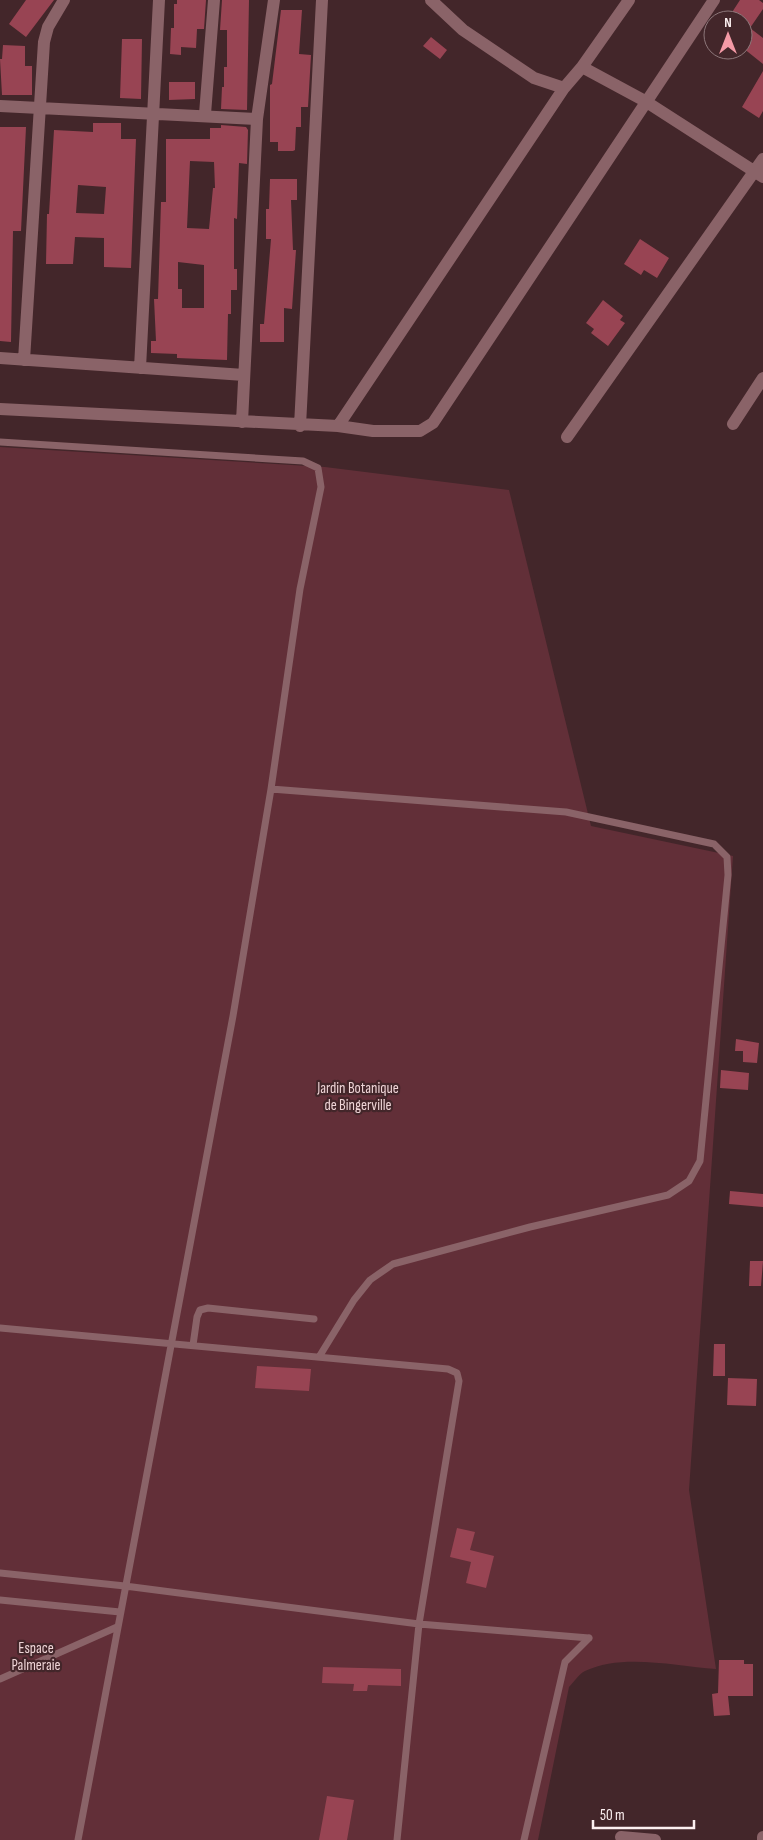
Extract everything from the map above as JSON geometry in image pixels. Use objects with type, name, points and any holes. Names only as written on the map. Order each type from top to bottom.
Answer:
[{"type":"street","points":[[24,360],[44,42],[48,27],[64,0]]},
{"type":"street","points":[[140,368],[159,0]]},
{"type":"street","points":[[205,114],[214,0]]},
{"type":"street","points":[[242,422],[257,119],[274,0]]},
{"type":"street","points":[[300,426],[322,0]]},
{"type":"street","points":[[431,0],[463,30],[534,78],[564,88]]},
{"type":"street","points":[[338,426],[564,88],[582,67],[629,0]]},
{"type":"street","points":[[0,409],[300,426],[338,426],[373,430],[420,430],[433,423],[645,101],[714,0]]},
{"type":"street","points":[[582,67],[645,101],[758,175]]},
{"type":"street","points":[[0,106],[154,114],[205,114],[257,119]]},
{"type":"street","points":[[567,437],[758,175],[763,159]]},
{"type":"street","points":[[0,358],[244,374]]},
{"type":"street","points":[[733,424],[763,378]]},
{"type":"street","points":[[620,1837],[655,1840]]},
{"type":"lane","points":[[0,442],[303,461],[318,468],[321,487],[300,589],[271,789],[233,1016],[78,1840]]},
{"type":"lane","points":[[271,789],[566,812],[714,844],[727,857],[728,875],[700,1161],[689,1182],[668,1195],[530,1227],[392,1264],[370,1280],[354,1300],[319,1357]]},
{"type":"lane","points":[[193,1345],[197,1317],[200,1310],[208,1308],[314,1319]]},
{"type":"lane","points":[[0,1328],[448,1369],[457,1373],[460,1381],[419,1624],[397,1840]]},
{"type":"lane","points":[[0,1573],[125,1586],[419,1624],[589,1638],[565,1662],[524,1840]]},
{"type":"lane","points":[[0,1600],[120,1612]]},
{"type":"lane","points":[[0,1679],[117,1627]]},
{"type":"green space","name":"Jardin Botanique de Bingerville","points":[[0,447],[325,467],[509,490],[591,826],[733,856],[689,1490],[716,1669],[632,1662],[600,1666],[581,1674],[569,1687],[538,1840],[0,1840]]},
{"type":"building","points":[[26,0],[54,0],[26,37],[9,24]]},
{"type":"building","points":[[177,0],[206,0],[204,29],[197,29],[196,48],[181,47],[181,55],[170,54],[171,28],[174,28],[174,4],[177,4]]},
{"type":"building","points":[[222,0],[249,0],[247,110],[221,109],[224,67],[227,67],[227,30],[220,30]]},
{"type":"building","points":[[740,0],[759,0],[763,3],[763,9],[753,24],[753,10],[734,10]]},
{"type":"building","points":[[281,10],[302,10],[299,54],[311,55],[308,107],[301,107],[301,127],[296,127],[295,150],[293,151],[278,151],[278,142],[270,142],[270,85],[272,84]]},
{"type":"building","points":[[753,30],[763,38],[763,64],[753,56]]},
{"type":"building","points":[[431,37],[447,50],[440,59],[423,46]]},
{"type":"building","points":[[122,39],[142,39],[141,99],[120,98]]},
{"type":"building","points":[[3,45],[25,46],[25,66],[32,66],[32,95],[2,95],[0,59],[2,59]]},
{"type":"building","points":[[763,71],[763,111],[759,118],[742,107]]},
{"type":"building","points":[[169,82],[195,82],[195,99],[169,100]]},
{"type":"building","points":[[93,123],[121,123],[121,139],[136,139],[131,268],[104,267],[104,238],[75,237],[73,264],[46,264],[47,214],[49,214],[54,130],[93,132]],"holes":[[[78,185],[106,187],[104,214],[76,213]]]},
{"type":"building","points":[[221,125],[246,127],[248,130],[247,164],[239,163],[237,219],[234,218],[234,269],[237,269],[237,290],[231,290],[231,314],[228,314],[227,360],[177,358],[177,354],[151,353],[151,341],[156,341],[154,299],[158,299],[161,202],[166,202],[166,139],[210,139],[210,128],[221,128]],"holes":[[[190,161],[214,162],[215,188],[213,188],[209,229],[187,228]],[[178,262],[204,265],[204,308],[182,308],[182,289],[178,289]]]},
{"type":"building","points":[[0,127],[26,127],[21,231],[13,231],[11,342],[0,341]]},
{"type":"building","points":[[270,179],[297,179],[297,200],[291,200],[293,250],[296,250],[292,309],[284,308],[284,342],[260,342],[260,324],[264,324],[271,239],[266,239],[266,209],[269,209]]},
{"type":"building","points":[[640,239],[669,258],[657,278],[644,270],[641,275],[624,264]]},
{"type":"building","points":[[603,300],[623,316],[620,320],[625,323],[608,346],[591,333],[594,329],[586,323]]},
{"type":"building","points":[[736,1039],[759,1043],[757,1063],[743,1062],[743,1051],[735,1051]]},
{"type":"building","points":[[721,1070],[749,1073],[748,1090],[720,1088]]},
{"type":"building","points":[[730,1191],[763,1194],[763,1207],[729,1204]]},
{"type":"building","points":[[750,1261],[763,1261],[761,1286],[749,1286]]},
{"type":"building","points":[[714,1344],[725,1344],[725,1376],[713,1376]]},
{"type":"building","points":[[257,1366],[311,1369],[309,1391],[255,1388]]},
{"type":"building","points":[[728,1378],[757,1379],[756,1406],[727,1405]]},
{"type":"building","points":[[457,1528],[475,1532],[470,1550],[494,1556],[486,1588],[466,1583],[471,1562],[450,1557]]},
{"type":"building","points":[[719,1660],[744,1660],[744,1664],[753,1664],[753,1696],[728,1696],[730,1715],[714,1716],[712,1694],[718,1693]]},
{"type":"building","points":[[323,1667],[401,1669],[401,1686],[368,1685],[367,1691],[353,1691],[354,1684],[322,1683]]},
{"type":"building","points":[[327,1796],[354,1800],[347,1840],[319,1840]]},
{"type":"park label","name":"Espace Palmeraie","points":[[36,1656]]}]
